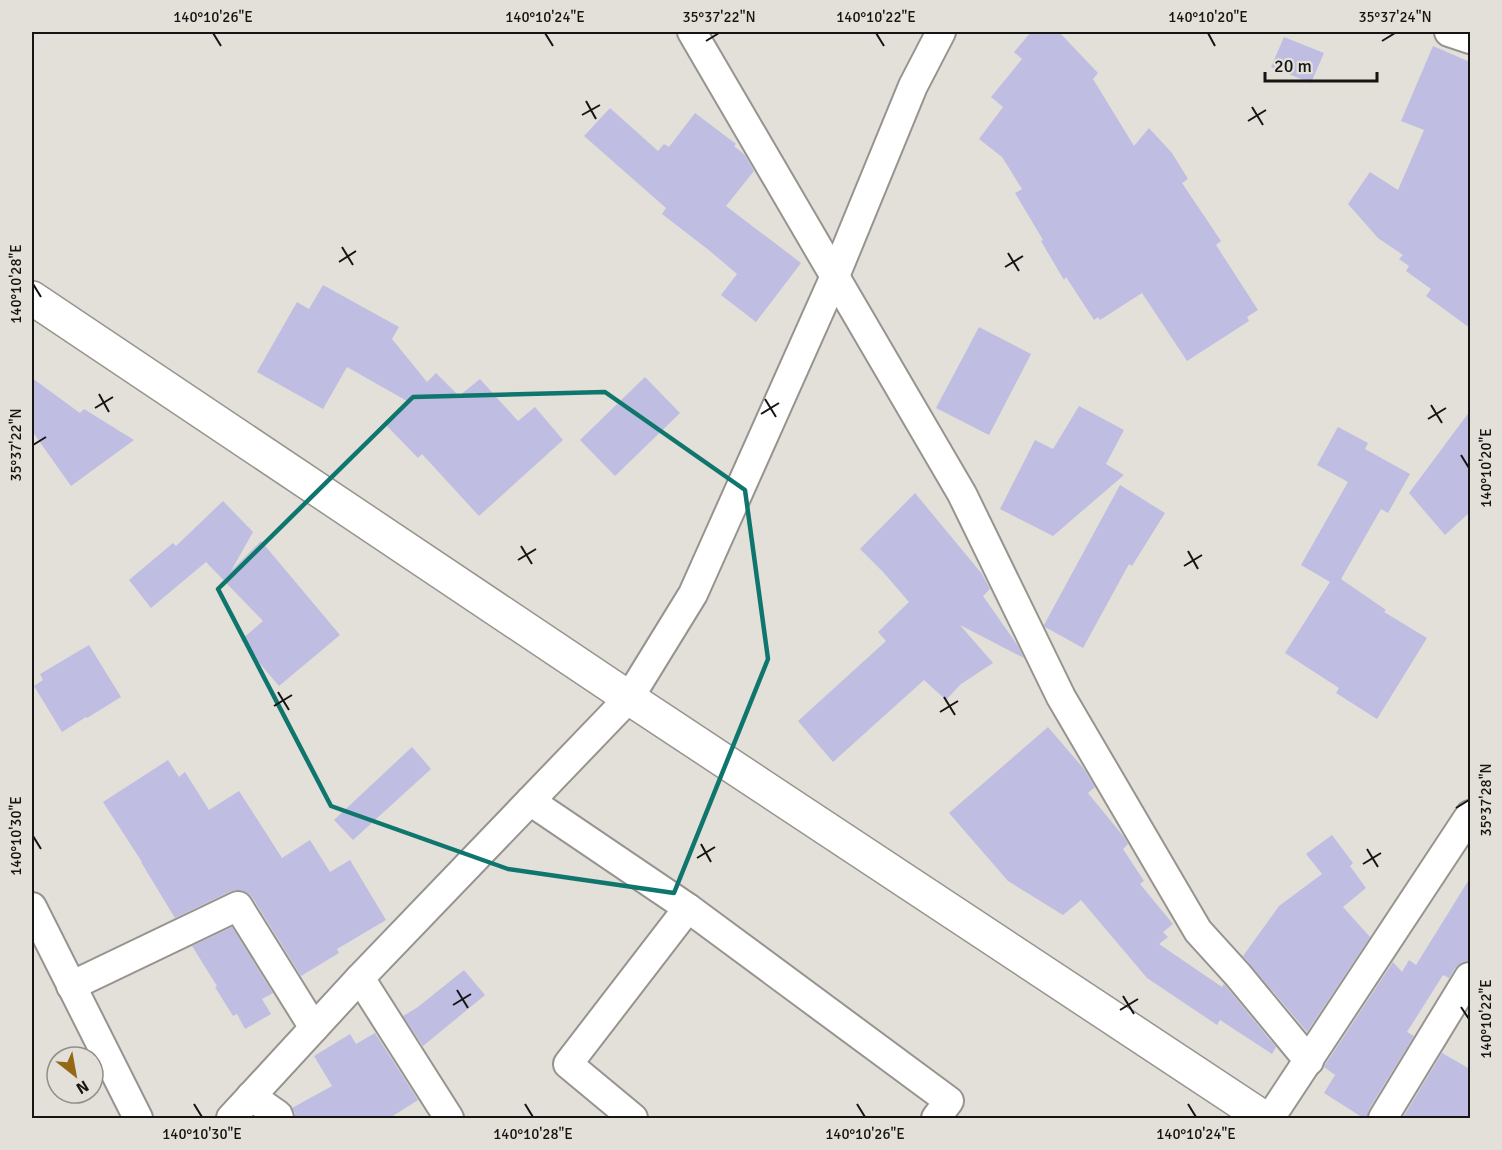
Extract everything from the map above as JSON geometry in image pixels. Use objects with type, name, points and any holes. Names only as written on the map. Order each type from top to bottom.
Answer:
[{"type":"street","points":[[692,32],[962,494],[1061,697],[1198,931],[1238,975],[1309,1062]]},
{"type":"street","points":[[231,1119],[360,978],[629,698],[693,594],[835,276],[913,86],[941,32]]},
{"type":"street","points":[[1449,32],[1470,39]]},
{"type":"street","points":[[32,298],[1264,1119]]},
{"type":"street","points":[[530,801],[688,908],[949,1101],[936,1119]]},
{"type":"street","points":[[1270,1119],[1470,815]]},
{"type":"street","points":[[71,986],[238,906],[314,1028]]},
{"type":"street","points":[[32,907],[138,1119]]},
{"type":"street","points":[[633,1119],[568,1064],[688,908]]},
{"type":"street","points":[[360,978],[449,1119]]},
{"type":"street","points":[[1383,1119],[1470,978]]},
{"type":"street","points":[[251,1096],[278,1115],[279,1119]]},
{"type":"highlighted area","points":[[605,392],[745,490],[768,659],[674,893],[508,869],[331,806],[218,589],[413,397]]},
{"type":"building","points":[[1031,32],[1059,32],[1098,73],[1093,79],[1134,146],[1149,128],[1172,153],[1188,179],[1182,183],[1221,241],[1216,245],[1258,310],[1247,317],[1249,321],[1187,361],[1142,293],[1100,320],[1098,317],[1094,320],[1066,277],[1064,280],[1041,241],[1043,240],[1015,193],[1022,189],[1002,157],[979,139],[1003,107],[991,97],[1022,59],[1014,52]]},
{"type":"building","points":[[1284,37],[1324,53],[1311,83],[1271,67]]},
{"type":"building","points":[[1433,46],[1470,62],[1470,328],[1426,296],[1431,289],[1406,271],[1409,266],[1399,259],[1403,255],[1378,238],[1348,204],[1370,172],[1398,190],[1424,130],[1401,121]]},
{"type":"building","points":[[610,108],[658,151],[664,144],[669,147],[695,113],[736,144],[734,146],[745,155],[754,171],[726,206],[801,263],[756,322],[721,295],[737,274],[662,214],[666,208],[584,136]]},
{"type":"building","points":[[323,285],[399,327],[392,339],[427,382],[436,373],[459,396],[480,379],[518,421],[535,407],[563,440],[479,516],[422,454],[418,458],[384,423],[407,401],[347,367],[323,409],[257,372],[297,302],[309,309]]},
{"type":"building","points":[[979,327],[1031,354],[989,435],[936,408]]},
{"type":"building","points":[[645,377],[680,413],[615,476],[580,440]]},
{"type":"building","points":[[32,378],[80,413],[84,409],[134,440],[71,486],[32,431]]},
{"type":"building","points":[[1079,406],[1124,430],[1106,464],[1124,475],[1053,536],[1000,509],[1035,440],[1053,449]]},
{"type":"building","points":[[1470,411],[1470,512],[1445,535],[1409,493]]},
{"type":"building","points":[[1338,427],[1368,443],[1365,449],[1410,474],[1388,513],[1381,509],[1341,579],[1386,610],[1384,612],[1427,638],[1377,719],[1336,693],[1339,688],[1285,653],[1330,582],[1301,565],[1348,482],[1317,465]]},
{"type":"building","points":[[1120,485],[1165,513],[1132,566],[1129,564],[1083,648],[1044,625]]},
{"type":"building","points":[[915,493],[982,574],[990,589],[983,596],[1024,658],[960,625],[993,663],[961,684],[946,700],[924,680],[833,762],[798,721],[886,641],[878,632],[909,602],[860,549]]},
{"type":"building","points":[[223,501],[253,532],[231,571],[261,541],[340,635],[279,686],[241,640],[263,621],[206,562],[151,608],[129,580],[173,543],[176,546]]},
{"type":"building","points":[[89,645],[121,697],[62,732],[34,686],[43,680],[40,674]]},
{"type":"building","points":[[1048,727],[1084,769],[1095,787],[1088,793],[1128,844],[1123,849],[1144,881],[1140,884],[1173,924],[1163,932],[1168,937],[1159,944],[1222,987],[1224,984],[1276,1047],[1272,1054],[1220,1020],[1217,1025],[1147,978],[1081,900],[1063,915],[1008,881],[949,813]]},
{"type":"building","points":[[412,747],[431,769],[353,840],[334,820]]},
{"type":"building","points":[[168,760],[179,777],[185,772],[209,810],[239,791],[282,858],[310,840],[330,872],[350,860],[386,920],[337,949],[339,953],[301,976],[252,897],[246,892],[231,891],[175,918],[103,802]]},
{"type":"building","points":[[1332,835],[1353,863],[1350,866],[1366,888],[1343,907],[1370,937],[1307,1032],[1243,956],[1279,906],[1322,874],[1306,854]]},
{"type":"building","points":[[1470,878],[1470,961],[1462,962],[1449,978],[1443,975],[1407,1032],[1414,1036],[1365,1119],[1324,1093],[1335,1075],[1324,1067],[1393,962],[1402,972],[1409,960],[1416,965]]},
{"type":"building","points":[[232,927],[273,993],[262,999],[271,1014],[245,1029],[237,1014],[233,1016],[192,946]]},
{"type":"building","points":[[464,970],[485,995],[423,1046],[403,1016],[418,1007]]},
{"type":"building","points":[[375,1033],[418,1100],[388,1119],[295,1119],[292,1108],[332,1086],[314,1056],[350,1034],[356,1044]]},
{"type":"building","points":[[1442,1053],[1470,1069],[1470,1119],[1402,1119]]}]
